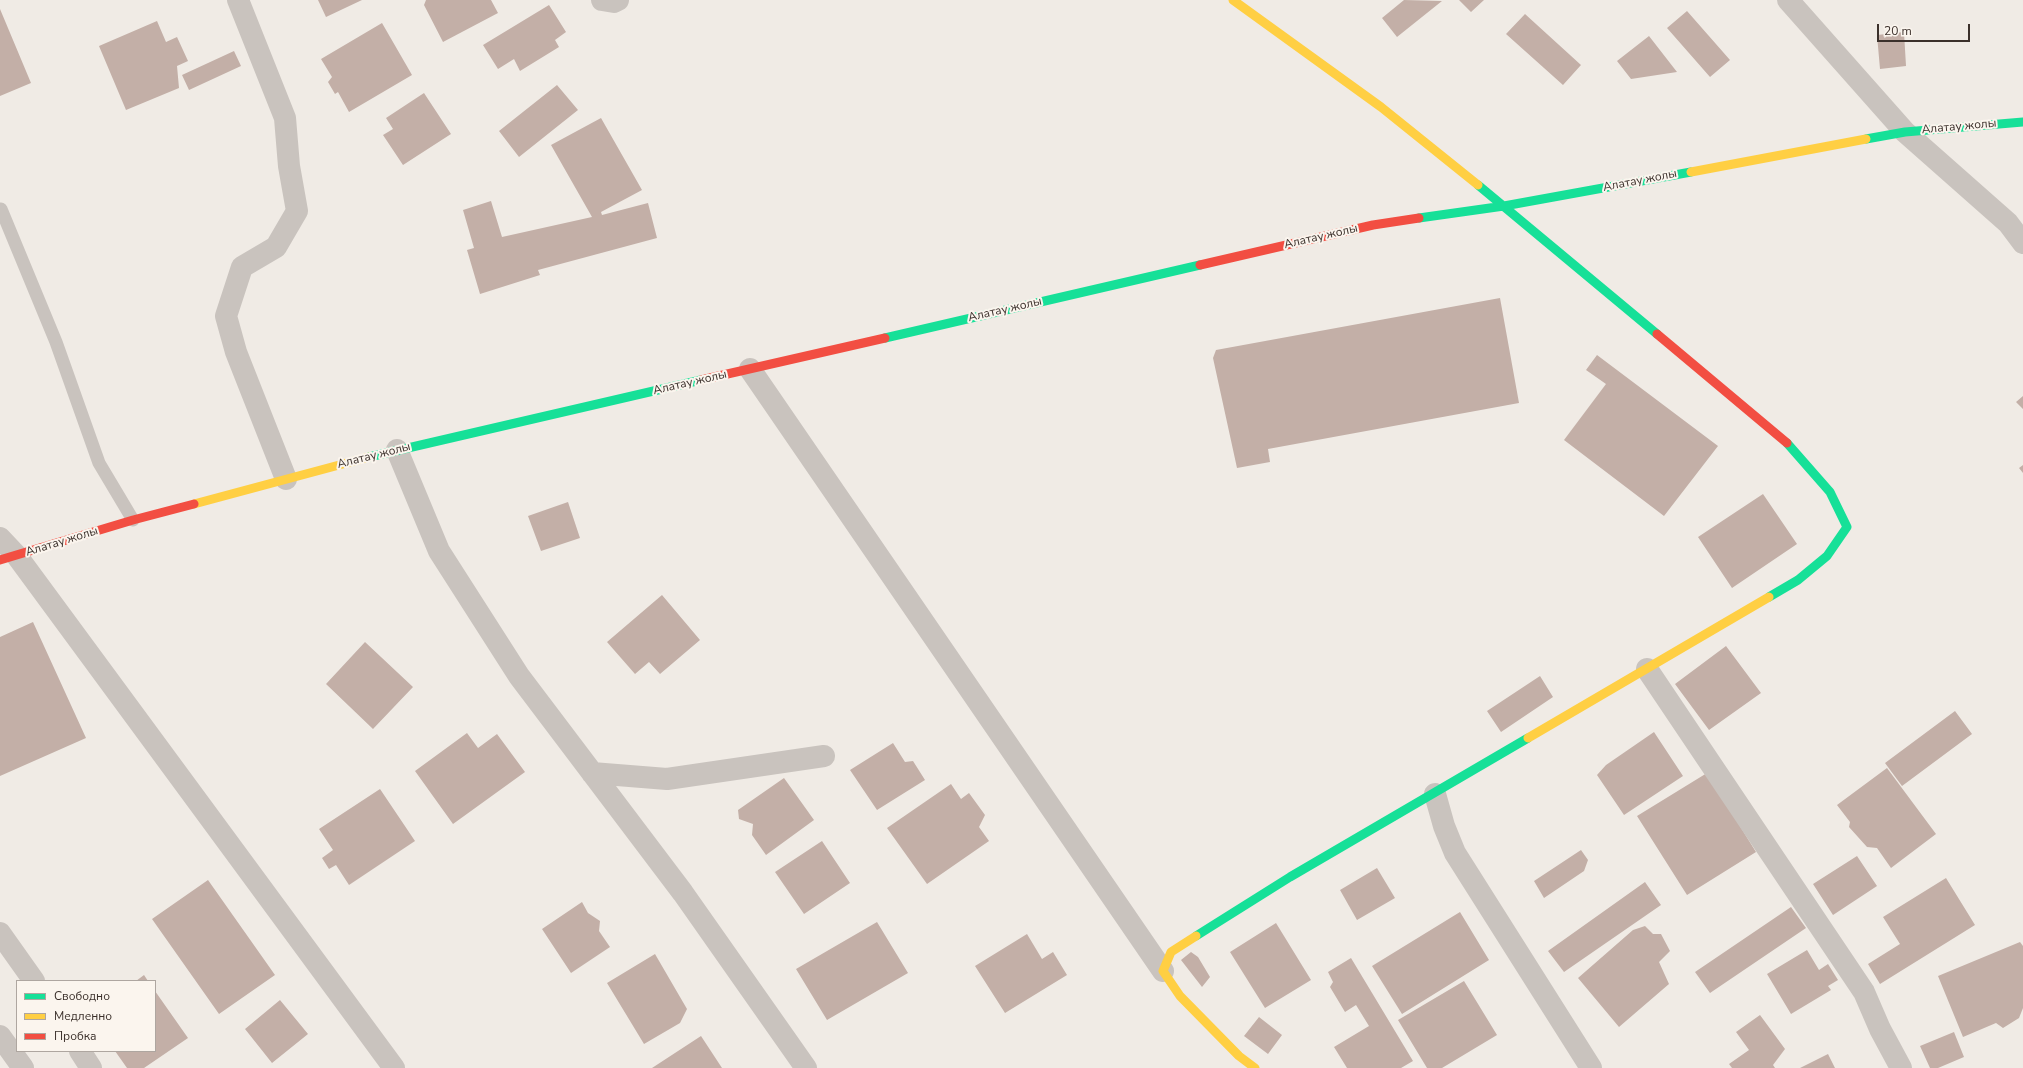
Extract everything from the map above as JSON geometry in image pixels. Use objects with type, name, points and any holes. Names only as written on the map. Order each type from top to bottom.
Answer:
[{"type":"main road","points":[[1233,0],[1381,107],[1504,206],[1790,446],[1830,492],[1847,528],[1827,556],[1798,580],[1435,794],[1290,877],[1171,952],[1163,971],[1180,996],[1239,1056],[1255,1068]]},
{"type":"main road","name":"Алатау жолы","points":[[8,558],[133,520],[397,450],[1374,225],[1504,206],[1905,132],[2023,122]]},
{"type":"street","points":[[238,0],[285,118],[289,166],[297,211],[276,247],[242,267],[226,316],[236,352],[286,479]]},
{"type":"street","points":[[602,0],[614,2],[618,0]]},
{"type":"street","points":[[1788,0],[1905,132],[2008,223],[2023,243]]},
{"type":"street","points":[[750,369],[1163,971]]},
{"type":"street","points":[[397,450],[439,551],[519,676],[682,893],[806,1068]]},
{"type":"street","points":[[0,538],[8,558],[394,1068]]},
{"type":"street","points":[[1647,669],[1864,992],[1880,1030],[1901,1068]]},
{"type":"street","points":[[592,773],[667,779],[824,756]]},
{"type":"street","points":[[1435,794],[1444,826],[1455,853],[1591,1068]]},
{"type":"street","points":[[0,933],[33,980]]},
{"type":"street","points":[[0,1036],[23,1068]]},
{"type":"street","points":[[81,1052],[91,1068]]},
{"type":"lane","points":[[1,209],[56,342],[99,464],[133,520]]},
{"type":"building","points":[[318,0],[362,0],[326,17]]},
{"type":"building","points":[[426,0],[491,0],[498,13],[443,42],[424,5]]},
{"type":"building","points":[[1404,0],[1442,1],[1397,37],[1382,18]]},
{"type":"building","points":[[1459,0],[1484,0],[1471,12]]},
{"type":"building","points":[[549,5],[566,32],[555,40],[559,47],[520,71],[514,59],[498,69],[483,45]]},
{"type":"building","points":[[0,9],[31,83],[0,96]]},
{"type":"building","points":[[1687,11],[1730,60],[1710,77],[1667,28]]},
{"type":"building","points":[[1525,14],[1581,65],[1563,85],[1506,34]]},
{"type":"building","points":[[157,21],[166,42],[177,37],[188,61],[177,66],[179,88],[126,110],[99,46]]},
{"type":"building","points":[[382,23],[412,75],[349,112],[338,92],[335,94],[328,82],[332,77],[321,59]]},
{"type":"building","points":[[1904,32],[1906,66],[1880,69],[1877,35]]},
{"type":"building","points":[[1649,36],[1677,72],[1631,79],[1617,61]]},
{"type":"building","points":[[234,51],[241,66],[189,90],[182,75]]},
{"type":"building","points":[[557,85],[578,110],[519,157],[499,131]]},
{"type":"building","points":[[424,93],[451,134],[403,165],[383,135],[393,129],[386,118]]},
{"type":"building","points":[[601,118],[642,190],[601,212],[602,215],[648,203],[657,238],[538,270],[540,275],[480,294],[467,250],[474,248],[463,210],[491,201],[502,237],[592,217],[551,145]]},
{"type":"building","points":[[1500,298],[1519,403],[1268,449],[1270,462],[1237,468],[1213,358],[1216,350]]},
{"type":"building","points":[[1597,355],[1718,446],[1664,516],[1564,440],[1606,384],[1586,370]]},
{"type":"building","points":[[2023,396],[2023,409],[2016,402]]},
{"type":"building","points":[[2023,465],[2023,473],[2019,468]]},
{"type":"building","points":[[1763,494],[1797,544],[1732,588],[1698,537]]},
{"type":"building","points":[[568,502],[580,538],[541,551],[528,516]]},
{"type":"building","points":[[662,595],[700,640],[660,674],[649,662],[635,674],[607,642]]},
{"type":"building","points":[[33,622],[86,738],[0,776],[0,637]]},
{"type":"building","points":[[365,642],[413,687],[373,729],[326,684]]},
{"type":"building","points":[[1726,646],[1761,693],[1709,730],[1675,684]]},
{"type":"building","points":[[1540,676],[1553,697],[1501,732],[1487,711]]},
{"type":"building","points":[[1955,711],[1972,734],[1902,786],[1885,763]]},
{"type":"building","points":[[1654,732],[1683,776],[1624,815],[1597,775],[1606,765]]},
{"type":"building","points":[[467,733],[478,748],[497,734],[525,772],[453,824],[415,771]]},
{"type":"building","points":[[893,743],[905,762],[913,761],[925,780],[877,810],[850,770]]},
{"type":"building","points":[[1887,768],[1936,834],[1891,868],[1877,848],[1867,847],[1849,827],[1850,822],[1837,805]]},
{"type":"building","points":[[1707,773],[1756,852],[1687,895],[1637,816]]},
{"type":"building","points":[[784,778],[814,820],[766,855],[752,835],[753,824],[739,819],[738,810]]},
{"type":"building","points":[[951,784],[961,799],[969,793],[985,815],[979,827],[989,841],[927,884],[887,828]]},
{"type":"building","points":[[380,789],[415,841],[349,885],[336,865],[329,869],[322,858],[333,850],[319,829]]},
{"type":"building","points":[[822,841],[850,883],[804,914],[775,872]]},
{"type":"building","points":[[1581,850],[1588,860],[1584,871],[1544,898],[1534,881]]},
{"type":"building","points":[[1857,856],[1877,886],[1833,915],[1813,884]]},
{"type":"building","points":[[1377,868],[1395,898],[1357,920],[1340,890]]},
{"type":"building","points":[[1946,878],[1975,925],[1880,984],[1868,964],[1900,944],[1883,917]]},
{"type":"building","points":[[208,880],[275,975],[219,1014],[152,919]]},
{"type":"building","points":[[1645,882],[1661,905],[1564,972],[1548,951]]},
{"type":"building","points":[[582,902],[588,913],[600,921],[599,931],[610,947],[571,973],[542,929]]},
{"type":"building","points":[[1791,907],[1806,928],[1710,993],[1695,972]]},
{"type":"building","points":[[1460,912],[1489,960],[1402,1014],[1372,966]]},
{"type":"building","points":[[877,922],[908,973],[827,1020],[796,969]]},
{"type":"building","points":[[1276,923],[1311,980],[1265,1008],[1230,952]]},
{"type":"building","points":[[1645,926],[1653,934],[1661,934],[1670,951],[1659,962],[1669,984],[1619,1027],[1578,978],[1633,930]]},
{"type":"building","points":[[1027,934],[1042,959],[1053,952],[1067,975],[1005,1013],[975,966]]},
{"type":"building","points":[[2020,942],[2023,946],[2023,1008],[2019,1018],[2003,1028],[1996,1023],[1963,1037],[1938,976]]},
{"type":"building","points":[[1807,950],[1819,970],[1828,964],[1838,980],[1828,986],[1831,990],[1791,1014],[1767,974]]},
{"type":"building","points":[[1191,952],[1198,957],[1210,977],[1202,987],[1181,960]]},
{"type":"building","points":[[655,954],[687,1009],[680,1023],[644,1044],[607,983]]},
{"type":"building","points":[[1351,958],[1413,1061],[1401,1068],[1347,1068],[1334,1047],[1369,1026],[1356,1005],[1345,1012],[1330,987],[1333,982],[1328,972]]},
{"type":"building","points":[[144,975],[147,980],[137,980]]},
{"type":"building","points":[[1464,981],[1497,1035],[1442,1068],[1427,1068],[1398,1020]]},
{"type":"building","points":[[156,992],[188,1038],[144,1068],[127,1068],[116,1052],[156,1052]]},
{"type":"building","points":[[280,1000],[308,1034],[272,1063],[245,1029]]},
{"type":"building","points":[[1760,1015],[1785,1049],[1773,1065],[1775,1068],[1732,1068],[1729,1064],[1749,1050],[1736,1032]]},
{"type":"building","points":[[1259,1017],[1282,1035],[1268,1054],[1244,1036]]},
{"type":"building","points":[[1954,1032],[1964,1057],[1938,1068],[1930,1068],[1920,1046]]},
{"type":"building","points":[[701,1036],[722,1068],[652,1068]]},
{"type":"building","points":[[1828,1054],[1835,1068],[1800,1068]]},
{"type":"traffic: fast","points":[[1866,139],[1905,132],[2023,122]]},
{"type":"traffic: fast","points":[[1419,218],[1504,206],[1691,172]]},
{"type":"traffic: fast","points":[[1478,185],[1657,334]]},
{"type":"traffic: fast","points":[[885,338],[1200,265]]},
{"type":"traffic: fast","points":[[369,457],[701,380]]},
{"type":"traffic: fast","points":[[1769,597],[1798,580],[1827,556],[1847,527],[1830,492],[1787,443]]},
{"type":"traffic: fast","points":[[1196,936],[1290,877],[1528,738]]},
{"type":"traffic: slow","points":[[1233,0],[1381,107],[1478,185]]},
{"type":"traffic: slow","points":[[1691,172],[1866,139]]},
{"type":"traffic: slow","points":[[194,504],[369,457]]},
{"type":"traffic: slow","points":[[1528,738],[1769,597]]},
{"type":"traffic: slow","points":[[1196,936],[1171,952],[1163,971],[1180,996],[1239,1056],[1255,1068]]},
{"type":"traffic: jam","points":[[1200,265],[1373,225],[1419,218]]},
{"type":"traffic: jam","points":[[1657,334],[1787,443]]},
{"type":"traffic: jam","points":[[701,380],[885,338]]},
{"type":"traffic: jam","points":[[0,560],[133,520],[194,504]]}]
